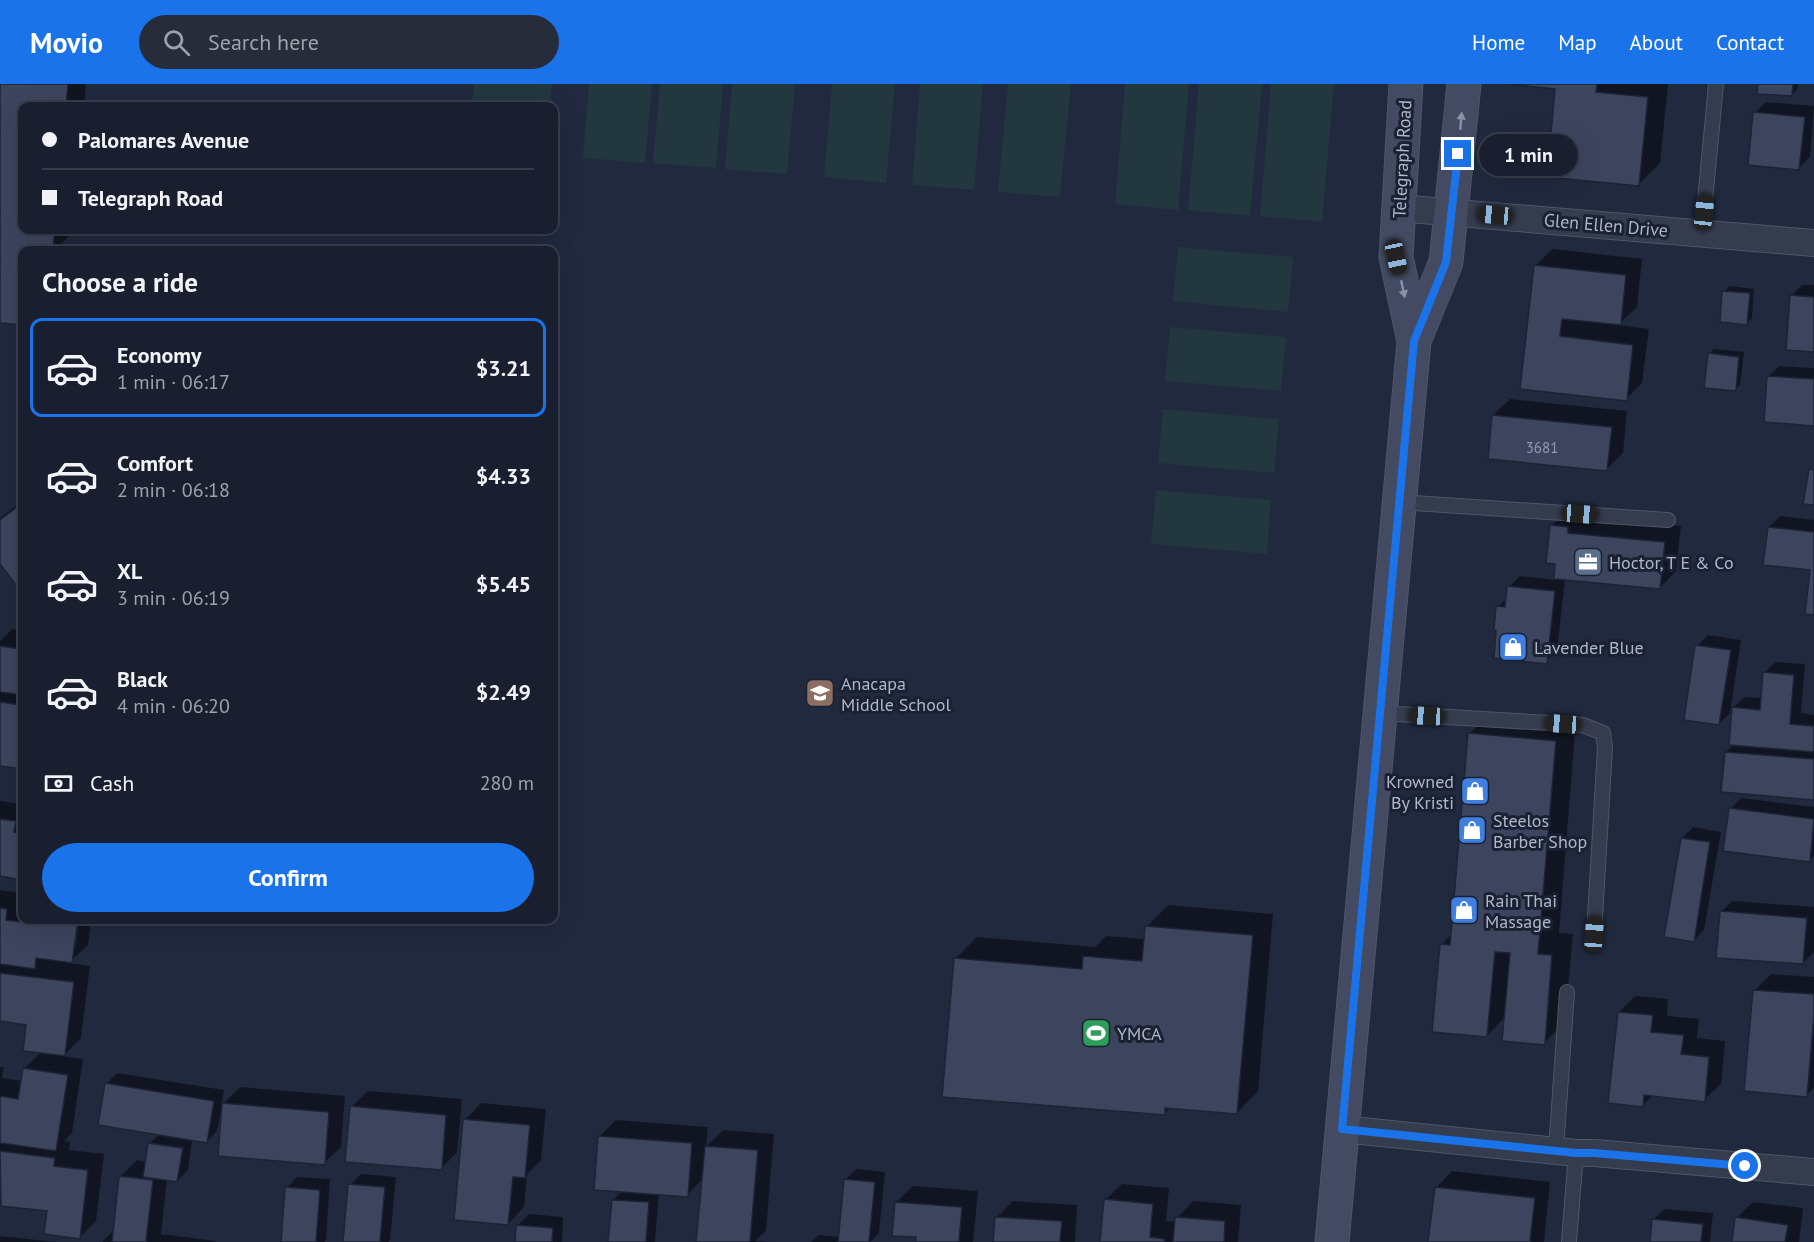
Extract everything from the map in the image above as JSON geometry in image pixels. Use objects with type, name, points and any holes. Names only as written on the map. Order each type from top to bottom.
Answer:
[{"type":"main road","name":"Telegraph Road","points":[[1406,84],[1396,257],[1414,341]]},
{"type":"main road","name":"Telegraph Road","points":[[1332,1242],[1414,341],[1446,262],[1464,84]]},
{"type":"street","name":"Glen Ellen Drive","points":[[1398,208],[1814,243]]},
{"type":"street","points":[[1342,1129],[1814,1172]]},
{"type":"lane","points":[[1702,233],[1716,84]]},
{"type":"lane","points":[[1399,502],[1668,520]]},
{"type":"lane","points":[[1380,713],[1583,725],[1603,733],[1605,748],[1594,934]]},
{"type":"lane","points":[[1567,992],[1566,1151],[1569,1242]]},
{"type":"shaded area","points":[[474,84],[552,84],[550,102],[472,102]]},
{"type":"shaded area","points":[[589,84],[652,84],[645,163],[583,158]]},
{"type":"shaded area","points":[[660,84],[723,84],[716,168],[653,163]]},
{"type":"shaded area","points":[[732,84],[795,84],[787,174],[725,169]]},
{"type":"shaded area","points":[[832,84],[895,84],[886,183],[824,177]]},
{"type":"shaded area","points":[[920,84],[983,84],[974,190],[912,185]]},
{"type":"shaded area","points":[[1008,84],[1071,84],[1060,197],[998,192]]},
{"type":"shaded area","points":[[1125,84],[1189,84],[1178,210],[1115,204]]},
{"type":"shaded area","points":[[1199,84],[1262,84],[1250,216],[1188,210]]},
{"type":"shaded area","points":[[1271,84],[1334,84],[1322,222],[1260,216]]},
{"type":"shaded area","points":[[1178,247],[1293,257],[1288,312],[1173,301]]},
{"type":"shaded area","points":[[1170,327],[1286,337],[1281,391],[1165,381]]},
{"type":"shaded area","points":[[1163,409],[1279,419],[1274,473],[1158,463]]},
{"type":"shaded area","points":[[1156,490],[1271,500],[1267,554],[1151,544]]},
{"type":"building","points":[[0,84],[68,84],[66,102],[18,102],[18,234],[55,234],[53,246],[18,246],[18,325],[0,323]]},
{"type":"building","points":[[1509,84],[1597,84],[1596,92],[1648,97],[1639,186],[1547,177],[1555,89]]},
{"type":"building","points":[[1758,84],[1793,84],[1792,96],[1757,94]]},
{"type":"building","points":[[1753,112],[1805,117],[1799,170],[1748,165]]},
{"type":"building","points":[[1534,265],[1626,275],[1621,325],[1562,319],[1560,336],[1633,345],[1627,401],[1520,389]]},
{"type":"building","points":[[1722,291],[1750,293],[1747,325],[1720,322]]},
{"type":"building","points":[[1790,295],[1814,297],[1814,352],[1786,350]]},
{"type":"building","points":[[1708,353],[1739,357],[1736,391],[1704,388]]},
{"type":"building","points":[[1767,376],[1814,379],[1814,426],[1764,422]]},
{"type":"building","points":[[1492,415],[1612,427],[1607,471],[1488,459]]},
{"type":"building","points":[[1809,469],[1814,470],[1814,505],[1803,504]]},
{"type":"building","points":[[18,506],[18,588],[0,564],[0,520]]},
{"type":"building","points":[[1550,525],[1568,527],[1568,533],[1665,542],[1660,589],[1554,579],[1555,564],[1546,563]]},
{"type":"building","points":[[1768,527],[1814,532],[1814,615],[1805,614],[1810,570],[1763,565]]},
{"type":"building","points":[[1507,586],[1555,591],[1547,664],[1494,658],[1496,606],[1505,607]]},
{"type":"building","points":[[1695,645],[1731,650],[1719,725],[1684,720]]},
{"type":"building","points":[[0,646],[18,648],[18,694],[0,692]]},
{"type":"building","points":[[1763,672],[1794,675],[1790,724],[1814,726],[1814,752],[1729,745],[1732,707],[1760,710]]},
{"type":"building","points":[[0,702],[18,704],[18,768],[0,766]]},
{"type":"building","points":[[1468,733],[1556,741],[1538,954],[1552,955],[1545,1045],[1502,1041],[1510,953],[1495,952],[1487,1037],[1432,1032],[1440,944],[1450,945]]},
{"type":"building","points":[[1725,752],[1814,759],[1814,800],[1721,792]]},
{"type":"building","points":[[1729,808],[1814,819],[1810,862],[1723,851]]},
{"type":"building","points":[[0,819],[16,821],[14,832],[18,832],[18,879],[0,876]]},
{"type":"building","points":[[1681,838],[1710,842],[1694,942],[1664,937]]},
{"type":"building","points":[[0,908],[7,909],[6,920],[18,922],[18,924],[77,924],[72,963],[36,958],[35,969],[0,964]]},
{"type":"building","points":[[1720,911],[1807,918],[1803,964],[1716,958]]},
{"type":"building","name":"YMCA","points":[[1145,926],[1253,935],[1237,1114],[1165,1108],[1165,1115],[942,1097],[954,958],[1082,969],[1083,956],[1142,961]]},
{"type":"building","points":[[0,973],[74,982],[65,1056],[23,1051],[26,1025],[0,1021]]},
{"type":"building","points":[[1753,990],[1814,994],[1807,1097],[1744,1091]]},
{"type":"building","points":[[1618,1012],[1653,1015],[1651,1032],[1684,1035],[1681,1054],[1709,1057],[1705,1102],[1644,1095],[1643,1107],[1608,1103]]},
{"type":"building","points":[[23,1068],[68,1075],[56,1151],[0,1143],[0,1096],[18,1099]]},
{"type":"building","points":[[105,1083],[214,1101],[207,1143],[98,1125]]},
{"type":"building","points":[[222,1103],[329,1112],[325,1165],[218,1156]]},
{"type":"building","points":[[350,1106],[446,1115],[442,1170],[345,1162]]},
{"type":"building","points":[[463,1119],[530,1125],[525,1178],[513,1177],[508,1225],[454,1220]]},
{"type":"building","points":[[598,1136],[692,1143],[688,1197],[594,1190]]},
{"type":"building","points":[[148,1143],[183,1148],[177,1182],[143,1177]]},
{"type":"building","points":[[705,1146],[758,1150],[750,1242],[696,1242]]},
{"type":"building","points":[[0,1151],[55,1158],[54,1166],[88,1170],[80,1239],[44,1234],[47,1211],[1,1206]]},
{"type":"building","points":[[119,1176],[153,1180],[146,1242],[112,1242]]},
{"type":"building","points":[[844,1179],[875,1182],[869,1242],[838,1242]]},
{"type":"building","points":[[348,1184],[385,1187],[380,1242],[343,1242]]},
{"type":"building","points":[[285,1187],[320,1190],[316,1242],[281,1242]]},
{"type":"building","points":[[1435,1187],[1535,1198],[1530,1242],[1428,1242]]},
{"type":"building","points":[[1104,1199],[1153,1204],[1150,1237],[1165,1239],[1164,1242],[1100,1242]]},
{"type":"building","points":[[612,1200],[649,1202],[646,1242],[608,1242]]},
{"type":"building","points":[[895,1202],[962,1207],[959,1242],[916,1242],[916,1237],[892,1236]]},
{"type":"building","points":[[995,1217],[1062,1221],[1060,1242],[993,1242]]},
{"type":"building","points":[[1175,1217],[1225,1221],[1224,1242],[1173,1242]]},
{"type":"building","points":[[1735,1217],[1788,1225],[1785,1242],[1732,1242]]},
{"type":"building","points":[[1652,1219],[1703,1224],[1701,1242],[1650,1242]]},
{"type":"building","points":[[516,1225],[553,1228],[552,1242],[515,1242]]},
{"type":"place","name":"Hoctor, T E & Co","points":[[1588,562]]},
{"type":"place","name":"Lavender Blue","points":[[1513,647]]},
{"type":"place","name":"Anacapa Middle School","points":[[820,693]]},
{"type":"place","name":"Krowned By Kristi","points":[[1475,791]]},
{"type":"place","name":"Steelos Barber Shop","points":[[1472,830]]},
{"type":"place","name":"Rain Thai Massage","points":[[1464,910]]},
{"type":"place","name":"YMCA","points":[[1096,1033]]},
{"type":"route","points":[[1458,154],[1446,262],[1414,341],[1342,1129],[1576,1153],[1745,1166]]}]
